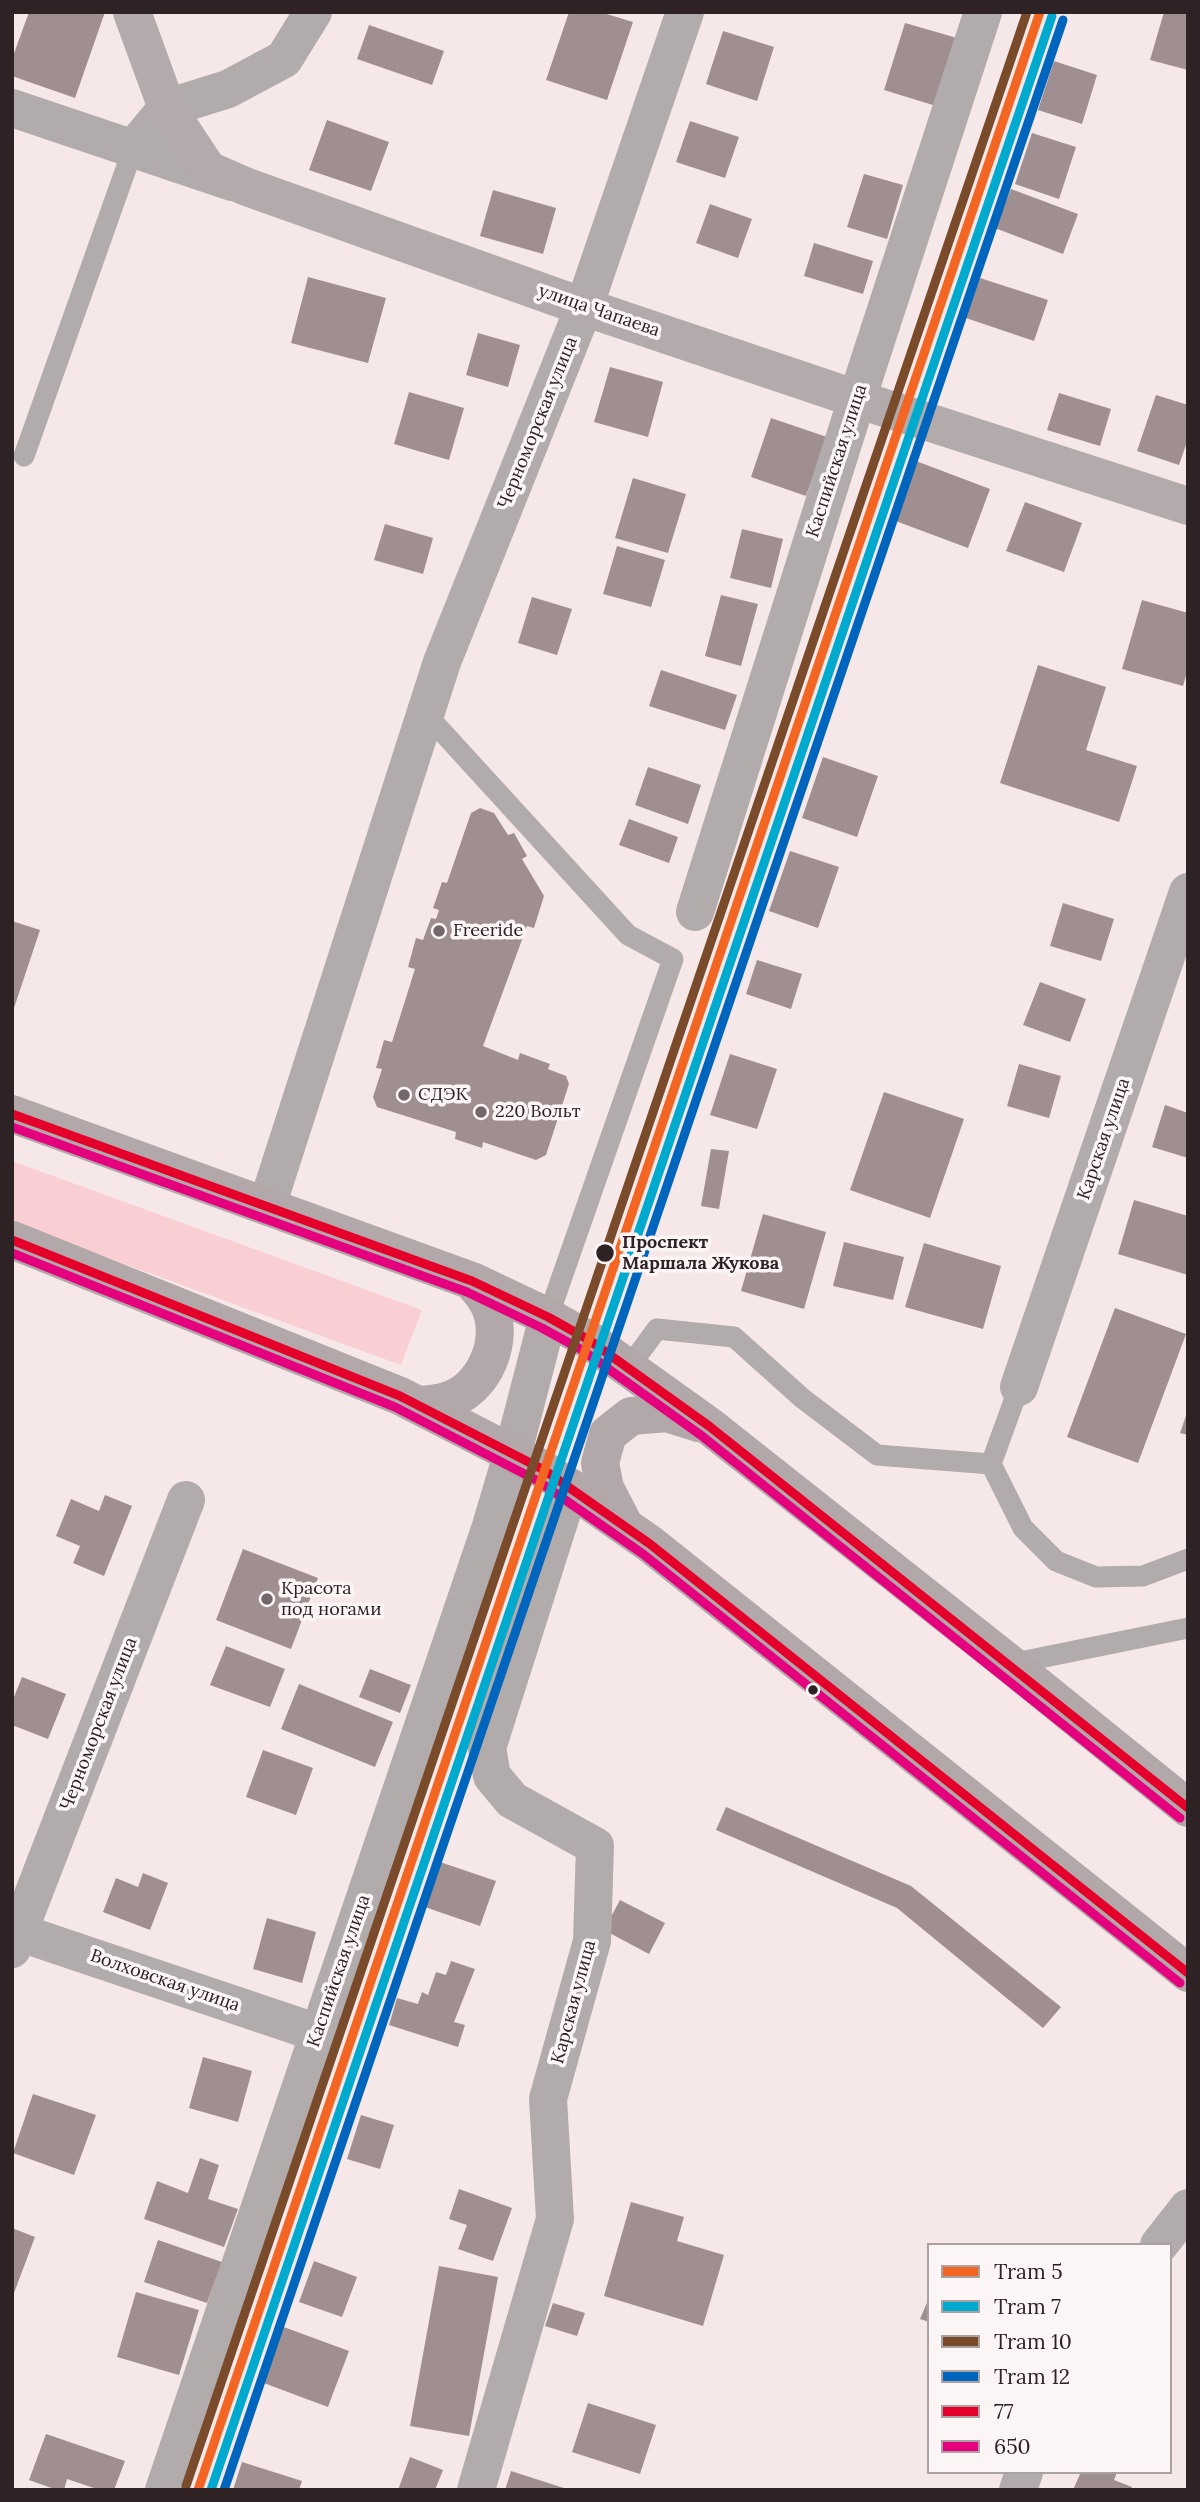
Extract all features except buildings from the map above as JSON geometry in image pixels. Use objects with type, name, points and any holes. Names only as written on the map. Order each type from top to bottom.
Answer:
[{"type":"highway","points":[[12,1114],[472,1281],[589,1340],[709,1426],[1188,1808]]},
{"type":"highway","points":[[12,1240],[419,1405],[513,1452],[570,1487],[623,1524],[1188,1973]]},
{"type":"highway","points":[[419,1405],[448,1401],[473,1386],[489,1362],[495,1333],[489,1304],[472,1281]]},
{"type":"highway","points":[[623,1524],[605,1488],[600,1463],[608,1434],[631,1416],[667,1413],[709,1426]]},
{"type":"street","points":[[132,12],[167,108],[208,170],[247,187]]},
{"type":"street","points":[[133,149],[167,108],[228,89],[284,59],[313,12]]},
{"type":"street","name":"Черноморская улица","points":[[267,1206],[442,663],[584,307],[685,12]]},
{"type":"street","name":"Каспийская улица","points":[[695,912],[983,12]]},
{"type":"street","name":"улица Чапаева","points":[[12,108],[247,187],[584,307],[1188,506]]},
{"type":"street","name":"Карская улица","points":[[1019,1387],[1188,892]]},
{"type":"street","name":"Каспийская улица","points":[[164,2490],[486,1539],[513,1452],[548,1317]]},
{"type":"street","name":"Карская улица","points":[[476,2490],[555,2219],[548,2099],[592,1941],[595,1846],[512,1800],[492,1776],[487,1748],[570,1487]]},
{"type":"street","name":"Черноморская улица","points":[[14,1937],[186,1500]]},
{"type":"street","name":"Волховская улица","points":[[14,1937],[318,2033]]},
{"type":"street","points":[[1161,2243],[1188,2208]]},
{"type":"lane","points":[[24,456],[133,149]]},
{"type":"lane","points":[[425,713],[628,935],[673,959],[548,1317]]},
{"type":"lane","points":[[629,1367],[657,1329],[734,1337],[802,1398],[877,1455],[991,1464]]},
{"type":"lane","points":[[1019,1387],[991,1464],[1023,1528],[1056,1561],[1097,1577],[1143,1576],[1188,1559]]},
{"type":"lane","points":[[1010,1664],[1188,1628]]},
{"type":"shaded area","points":[[12,1161],[422,1310],[401,1365],[12,1223]]},
{"type":"tram line","name":"10","points":[[186,2486],[1027,12]]},
{"type":"tram line","name":"5","points":[[198,2490],[1040,12]]},
{"type":"tram line","name":"7","points":[[211,2490],[1052,16]]},
{"type":"tram line","name":"12","points":[[224,2490],[1063,20]]},
{"type":"transit line","name":"77","points":[[12,1114],[472,1281],[589,1340],[709,1426],[1188,1808]]},
{"type":"transit line","name":"650","points":[[12,1127],[467,1292],[582,1350],[702,1436],[1180,1818]]},
{"type":"transit line","name":"77","points":[[12,1240],[400,1396],[544,1470],[650,1544],[1188,1973]]},
{"type":"transit line","name":"650","points":[[12,1253],[395,1407],[538,1481],[643,1554],[1180,1983]]},
{"type":"place","name":"Freeride","points":[[439,931]]},
{"type":"place","name":"СДЭК","points":[[404,1095]]},
{"type":"place","name":"220 Вольт","points":[[481,1112]]},
{"type":"place","name":"Проспект Маршала Жукова","points":[[605,1253]]},
{"type":"place","name":"Красота под ногами","points":[[267,1599]]}]
